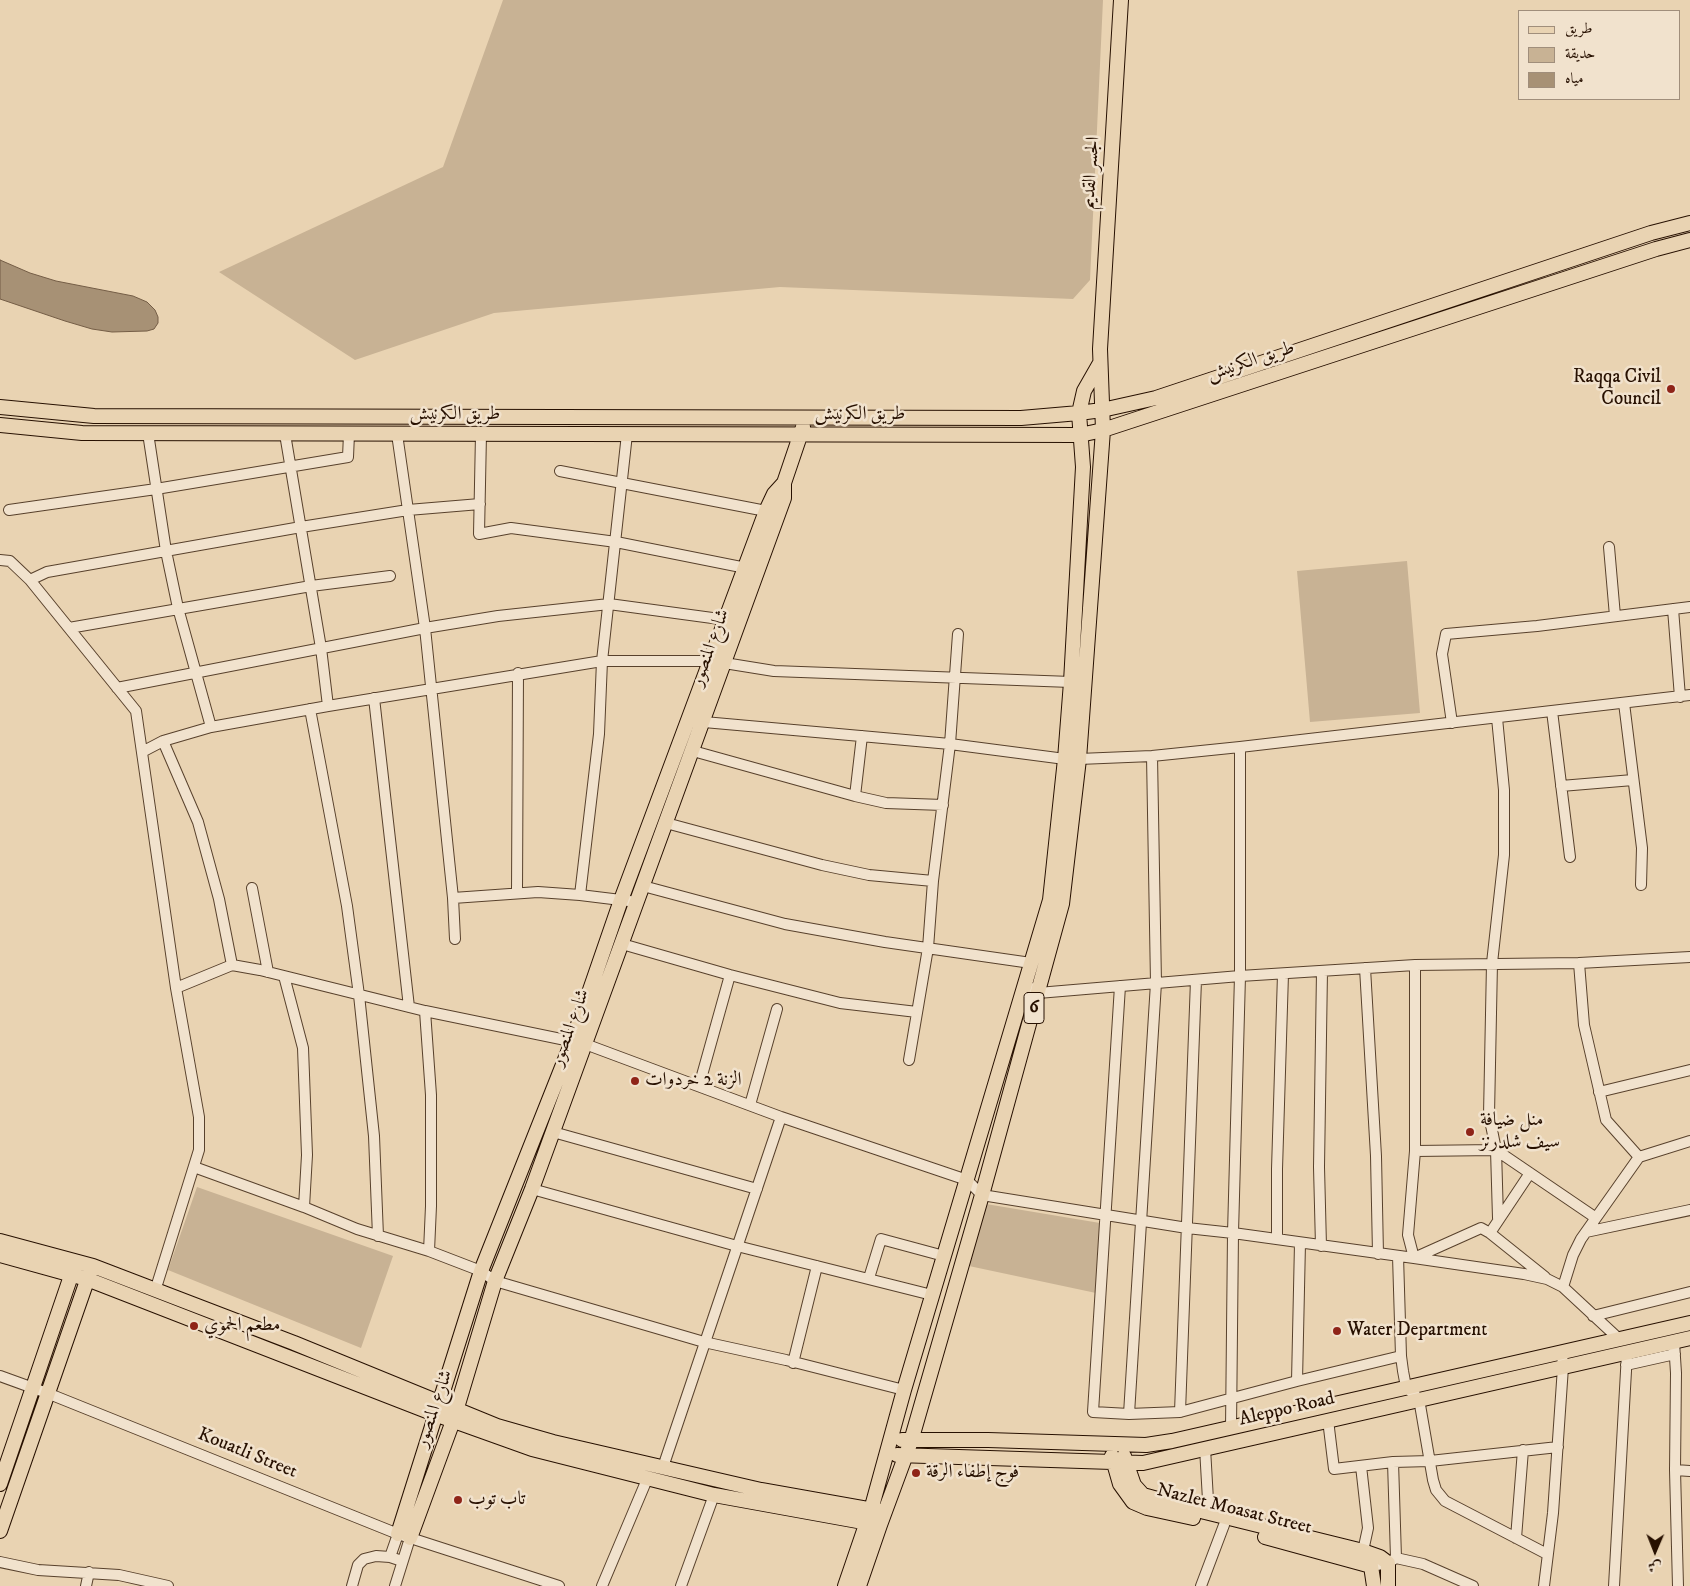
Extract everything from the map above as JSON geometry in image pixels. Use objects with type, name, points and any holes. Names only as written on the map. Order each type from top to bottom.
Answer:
[{"type":"main road","name":"الجسر القديم","points":[[1102,410],[1100,349],[1122,0]]},
{"type":"main road","name":"طريق الكرنيش","points":[[0,407],[94,416],[1022,418],[1079,413],[1156,398],[1651,233],[1690,223]]},
{"type":"main road","name":"طريق الكرنيش","points":[[0,425],[82,433],[1080,434],[1103,430],[1656,249],[1690,240]]},
{"type":"main road","points":[[1079,413],[1084,391],[1100,364]]},
{"type":"main road","name":"6","points":[[845,1586],[911,1441],[1062,904],[1072,759],[1103,430],[1102,410]]},
{"type":"main road","name":"6","points":[[859,1586],[887,1454],[904,1390],[1050,900],[1072,759],[1071,682],[1083,467],[1079,413]]},
{"type":"main road","name":"شارع المنصور","points":[[404,1536],[438,1409],[481,1271],[622,944],[704,722],[727,620],[784,498],[784,483],[802,434],[804,418]]},
{"type":"main road","points":[[880,434],[882,418]]},
{"type":"main road","name":"شارع المنصور","points":[[404,1536],[454,1415],[495,1281],[553,1132],[621,900],[718,662],[752,569],[766,511],[774,494],[784,483]]},
{"type":"main road","points":[[0,1242],[73,1268],[155,1290],[294,1343],[438,1409]]},
{"type":"main road","points":[[0,1256],[73,1268]]},
{"type":"main road","points":[[1,1480],[73,1268]]},
{"type":"main road","points":[[0,1530],[90,1273]]},
{"type":"main road","points":[[90,1273],[454,1415],[532,1449],[714,1494],[875,1517]]},
{"type":"main road","name":"Aleppo Road","points":[[891,1440],[988,1440],[1146,1445],[1231,1428],[1690,1323]]},
{"type":"main road","name":"Aleppo Road","points":[[887,1454],[1120,1463],[1152,1462],[1205,1448],[1563,1367],[1627,1359],[1674,1348],[1690,1338]]},
{"type":"main road","points":[[454,1415],[553,1442],[875,1517]]},
{"type":"main road","name":"Nazlet Moasat Street","points":[[1115,1444],[1120,1463],[1120,1484],[1134,1502],[1147,1508],[1224,1525],[1371,1566]]},
{"type":"main road","name":"Nazlet Moasat Street","points":[[1120,1463],[1134,1485],[1143,1494],[1205,1512],[1363,1551],[1392,1561]]},
{"type":"main road","points":[[1388,1586],[1392,1561]]},
{"type":"main road","points":[[1371,1566],[1374,1586]]},
{"type":"street","points":[[148,433],[166,551],[178,608],[211,727]]},
{"type":"street","points":[[286,434],[321,648],[328,706]]},
{"type":"street","points":[[9,510],[156,489],[348,456],[349,434]]},
{"type":"street","points":[[397,434],[425,628],[453,898],[455,939]]},
{"type":"street","points":[[481,434],[479,534],[511,528],[616,542],[752,569]]},
{"type":"street","points":[[580,895],[599,734],[602,661],[628,434]]},
{"type":"street","points":[[560,471],[766,511]]},
{"type":"street","points":[[30,580],[47,572],[301,527],[408,510],[480,504]]},
{"type":"street","points":[[1609,547],[1615,616]]},
{"type":"street","points":[[0,560],[10,561],[30,580],[136,711],[176,988],[199,1118],[199,1150],[155,1290]]},
{"type":"street","points":[[69,628],[311,586],[390,576]]},
{"type":"street","points":[[117,688],[425,628],[498,616],[609,604],[727,620]]},
{"type":"street","points":[[1452,723],[1442,654],[1446,634],[1538,626],[1690,607]]},
{"type":"street","points":[[704,722],[950,744],[1072,759],[1152,756],[1497,718],[1685,696],[1673,609]]},
{"type":"street","points":[[909,1060],[928,948],[933,882],[950,744],[958,634]]},
{"type":"street","points":[[142,752],[163,741],[211,727],[518,673],[602,661],[718,662],[774,671],[1071,682]]},
{"type":"street","points":[[517,893],[518,673]]},
{"type":"street","points":[[374,698],[409,1007]]},
{"type":"street","points":[[1624,703],[1642,848],[1641,885]]},
{"type":"street","points":[[310,709],[347,906],[359,995],[374,1136],[378,1236]]},
{"type":"street","points":[[1552,711],[1570,857]]},
{"type":"street","points":[[1497,718],[1504,790],[1504,855],[1492,963],[1489,1115],[1496,1150],[1498,1218]]},
{"type":"street","points":[[855,796],[862,736]]},
{"type":"street","points":[[163,741],[198,822],[219,899],[232,965]]},
{"type":"street","points":[[1231,1428],[1233,1233],[1240,976],[1240,747]]},
{"type":"street","points":[[693,752],[855,796],[886,802],[943,805]]},
{"type":"street","points":[[1130,1414],[1156,983],[1152,756]]},
{"type":"street","points":[[1561,786],[1633,780]]},
{"type":"street","points":[[666,823],[822,865],[869,875],[933,882]]},
{"type":"street","points":[[643,886],[785,924],[1032,963]]},
{"type":"street","points":[[252,888],[268,972]]},
{"type":"street","points":[[453,898],[538,892],[637,902]]},
{"type":"street","points":[[622,944],[730,975],[840,1003],[917,1012]]},
{"type":"street","points":[[1025,984],[1038,994],[1240,976],[1415,965],[1579,963],[1690,957]]},
{"type":"street","points":[[1579,963],[1584,1025],[1606,1120],[1639,1157]]},
{"type":"street","points":[[176,988],[232,965],[268,972],[426,1012],[578,1043],[781,1117],[967,1180],[982,1194],[1187,1228],[1414,1258],[1547,1279]]},
{"type":"street","points":[[1414,1258],[1408,1235],[1415,1151],[1415,965]]},
{"type":"street","points":[[1366,968],[1376,1156],[1378,1254]]},
{"type":"street","points":[[1321,1246],[1319,1167],[1322,971]]},
{"type":"street","points":[[1277,1239],[1282,974]]},
{"type":"street","points":[[699,1086],[730,975]]},
{"type":"street","points":[[284,976],[303,1048],[307,1155],[304,1207]]},
{"type":"street","points":[[1180,1412],[1196,980]]},
{"type":"street","points":[[1120,986],[1094,1412],[1130,1414],[1180,1412],[1401,1356]]},
{"type":"street","points":[[750,1105],[777,1008]]},
{"type":"street","points":[[426,1012],[431,1095],[429,1252]]},
{"type":"street","points":[[1599,1092],[1690,1070]]},
{"type":"street","points":[[663,1467],[781,1117]]},
{"type":"street","points":[[553,1132],[757,1189]]},
{"type":"street","points":[[1563,1287],[1573,1255],[1586,1232],[1639,1157],[1690,1142]]},
{"type":"street","points":[[1415,1151],[1496,1150],[1596,1218]]},
{"type":"street","points":[[194,1167],[378,1236],[481,1271],[495,1281],[704,1342],[904,1390]]},
{"type":"street","points":[[1490,1232],[1530,1173]]},
{"type":"street","points":[[532,1189],[737,1246],[932,1295]]},
{"type":"street","points":[[1586,1232],[1690,1210]]},
{"type":"street","points":[[1414,1258],[1481,1228],[1490,1232],[1547,1279],[1563,1287],[1619,1339]]},
{"type":"street","points":[[869,1278],[881,1239],[944,1256]]},
{"type":"street","points":[[1297,1381],[1300,1243]]},
{"type":"street","points":[[1398,1256],[1401,1356],[1406,1387],[1419,1399],[1436,1490],[1445,1501],[1547,1554]]},
{"type":"street","points":[[793,1363],[817,1266]]},
{"type":"street","points":[[1593,1316],[1690,1292]]},
{"type":"street","points":[[1674,1348],[1678,1586]]},
{"type":"street","points":[[1544,1586],[1553,1513],[1563,1367],[1562,1352]]},
{"type":"street","points":[[1614,1586],[1627,1359]]},
{"type":"street","name":"Kouatli Street","points":[[0,1376],[47,1393],[404,1536],[559,1586]]},
{"type":"street","points":[[1328,1420],[1334,1469],[1393,1462],[1430,1461],[1558,1446]]},
{"type":"street","points":[[1205,1448],[1208,1500],[1205,1512]]},
{"type":"street","points":[[1516,1538],[1523,1450]]},
{"type":"street","points":[[1392,1561],[1393,1462]]},
{"type":"street","points":[[1361,1466],[1368,1528],[1363,1551]]},
{"type":"street","points":[[1676,1470],[1690,1471]]},
{"type":"street","points":[[602,1586],[648,1477]]},
{"type":"street","points":[[681,1586],[714,1494]]},
{"type":"street","points":[[1201,1586],[1224,1525]]},
{"type":"street","name":"شارع المنصور","points":[[390,1557],[404,1536]]},
{"type":"street","name":"شارع المنصور","points":[[395,1586],[402,1561],[404,1536]]},
{"type":"street","points":[[352,1586],[358,1565],[364,1559],[371,1556],[390,1557],[402,1561]]},
{"type":"street","name":"Nazlet Moasat Street","points":[[1371,1566],[1392,1561],[1423,1564],[1473,1586]]},
{"type":"street","points":[[0,1562],[38,1570],[119,1575],[168,1586]]},
{"type":"street","points":[[86,1586],[89,1572]]},
{"type":"green space","points":[[503,0],[1103,0],[1090,280],[1073,299],[780,287],[494,313],[355,360],[219,272],[443,167]]},
{"type":"green space","points":[[1407,561],[1420,713],[1310,722],[1297,571]]},
{"type":"green space","points":[[197,1187],[393,1256],[361,1348],[168,1270]]},
{"type":"green space","points":[[986,1204],[1100,1223],[1096,1293],[969,1266]]},
{"type":"water","points":[[0,260],[30,273],[56,281],[133,296],[147,302],[155,310],[158,323],[154,329],[147,331],[112,332],[92,329],[0,299]]},
{"type":"place","name":"Raqqa Civil Council","points":[[1671,389]]},
{"type":"place","name":"الزنة 2 خردوات","points":[[635,1081]]},
{"type":"place","name":"منل ضيافة سيف شلدرنز","points":[[1470,1132]]},
{"type":"place","name":"مطعم الحموي","points":[[194,1326]]},
{"type":"place","name":"Water Department","points":[[1337,1331]]},
{"type":"place","name":"فوج إطفاء الرقة","points":[[916,1473]]},
{"type":"place","name":"تاب توب","points":[[458,1500]]}]
